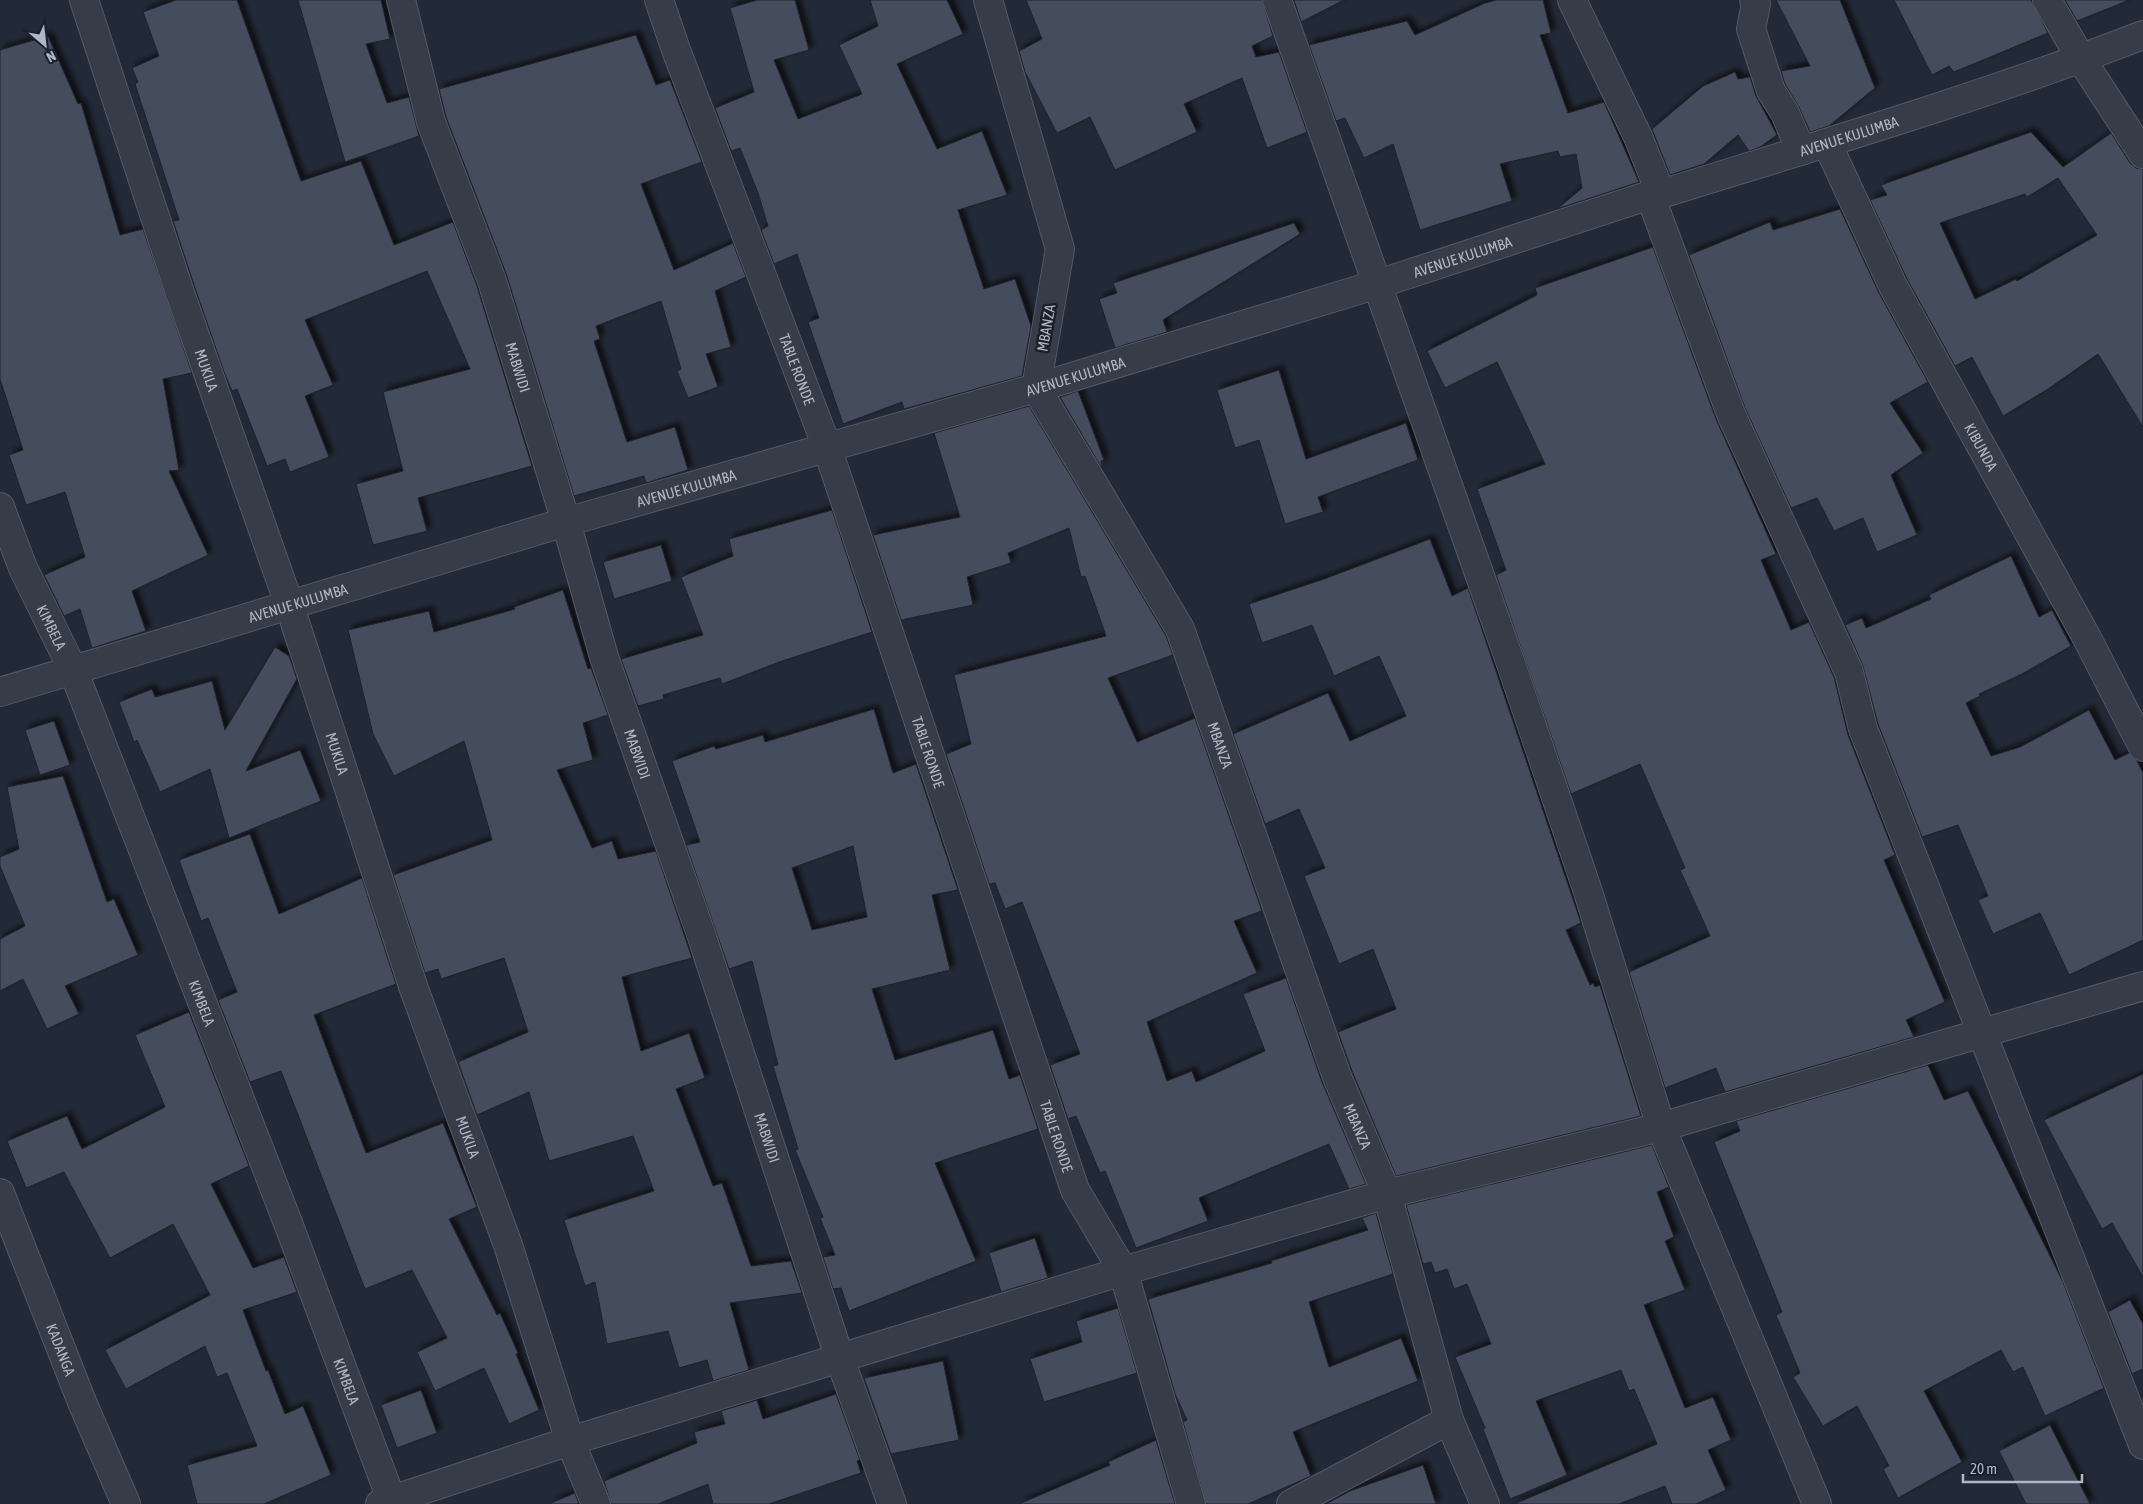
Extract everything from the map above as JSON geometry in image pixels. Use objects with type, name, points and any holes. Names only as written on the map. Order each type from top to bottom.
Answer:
[{"type":"street","name":"MUKILA","points":[[84,0],[179,290],[289,604],[414,989],[508,1245],[570,1440],[596,1504]]},
{"type":"street","name":"MABWIDI","points":[[401,0],[431,122],[492,281],[566,522],[604,657],[701,934],[840,1358],[892,1504]]},
{"type":"street","name":"TABLE RONDE","points":[[659,0],[676,50],[827,447],[1075,1190],[1124,1270],[1191,1504]]},
{"type":"street","name":"MBANZA","points":[[988,0],[1060,249],[1036,388],[1180,629],[1337,1076],[1387,1194],[1449,1420],[1485,1504]]},
{"type":"street","points":[[1277,0],[1378,284],[1585,882],[1662,1127],[1818,1504]]},
{"type":"street","points":[[1572,0],[1638,137],[1731,414],[1849,672],[1863,729],[1980,1033],[2143,1445]]},
{"type":"street","points":[[1754,0],[1756,4],[1750,29],[1772,91],[1785,113],[1801,151]]},
{"type":"street","points":[[2047,0],[2081,59],[2143,154]]},
{"type":"street","name":"AVENUE KULUMBA","points":[[0,692],[566,522],[1036,388],[1378,284],[1656,195],[1827,143],[2081,59],[2143,36]]},
{"type":"street","name":"KIBUNDA","points":[[1827,143],[1893,286],[2088,640],[2143,746]]},
{"type":"street","name":"KIMBELA","points":[[0,507],[23,568],[73,670],[284,1214],[388,1503]]},
{"type":"street","points":[[388,1503],[570,1440],[1124,1270],[1387,1194],[1662,1127],[2143,986]]},
{"type":"street","name":"KADANGA","points":[[0,1193],[82,1402],[126,1504]]},
{"type":"street","points":[[1291,1504],[1449,1420]]},
{"type":"building","points":[[176,0],[237,0],[301,181],[361,161],[394,245],[453,222],[477,286],[532,466],[418,498],[427,531],[373,545],[356,484],[403,471],[383,392],[470,369],[427,271],[305,320],[333,385],[305,396],[329,457],[290,472],[285,459],[267,466],[237,389],[232,391],[224,372],[173,221],[179,220],[135,84],[138,82],[132,68],[159,56],[143,12]]},
{"type":"building","points":[[298,0],[381,0],[390,39],[366,44],[387,103],[409,97],[419,136],[345,162]]},
{"type":"building","points":[[757,0],[795,0],[809,50],[774,60],[798,119],[862,94],[839,45],[878,26],[870,0],[947,0],[963,34],[897,64],[937,149],[982,131],[1007,195],[958,210],[984,289],[1015,279],[1031,326],[1022,376],[904,409],[902,402],[843,424],[808,322],[819,318],[797,254],[774,264],[761,230],[768,226],[758,193],[740,148],[731,151],[715,108],[754,92],[730,8]]},
{"type":"building","points":[[1026,0],[1262,0],[1273,36],[1252,46],[1256,57],[1279,52],[1307,132],[1267,148],[1242,78],[1184,104],[1197,132],[1115,170],[1090,117],[1057,133],[1025,72],[1019,51],[1042,39]]},
{"type":"building","points":[[1294,0],[1344,0],[1301,22]]},
{"type":"building","points":[[1496,0],[1543,0],[1551,33],[1540,35],[1568,113],[1604,102],[1639,182],[1557,209],[1582,188],[1576,154],[1560,157],[1558,151],[1500,164],[1512,201],[1420,230],[1393,144],[1364,158],[1345,118],[1336,121],[1309,45],[1407,21],[1415,35],[1485,3]]},
{"type":"building","points":[[1776,0],[1840,0],[1875,88],[1829,126],[1810,132],[1799,107],[1785,84],[1781,71],[1810,66]]},
{"type":"building","points":[[1894,0],[2031,0],[2048,33],[1954,72],[1949,66],[1932,75]]},
{"type":"building","points":[[2065,0],[2126,0],[2127,1],[2077,21]]},
{"type":"building","points":[[636,35],[656,85],[670,80],[702,162],[641,184],[674,270],[733,243],[746,277],[715,291],[731,347],[706,354],[718,387],[688,398],[677,371],[681,369],[661,301],[596,326],[600,339],[594,341],[627,442],[675,427],[688,470],[646,483],[644,476],[574,496],[507,276],[446,117],[439,89]]},
{"type":"building","points":[[48,36],[78,104],[81,103],[120,235],[143,229],[192,373],[163,379],[179,470],[169,471],[208,555],[132,591],[146,631],[92,648],[80,609],[64,616],[44,575],[85,557],[65,492],[26,505],[9,455],[23,450],[0,379],[0,50]]},
{"type":"building","points":[[1735,72],[1738,79],[1750,77],[1756,96],[1777,135],[1760,147],[1749,151],[1738,135],[1704,164],[1670,175],[1652,129],[1703,86]]},
{"type":"building","points":[[2031,132],[2063,167],[2111,133],[2130,163],[2136,168],[2143,169],[2143,427],[2098,354],[2048,389],[2003,416],[1972,357],[1955,366],[1907,279],[1870,200],[1887,195],[1881,185]],"holes":[[[2058,178],[2097,235],[2017,281],[2016,279],[1975,299],[1940,223],[2025,194],[2027,197]]]},
{"type":"building","points":[[1840,209],[1879,293],[1928,382],[1890,403],[1923,453],[1891,475],[1917,535],[1877,552],[1863,518],[1834,531],[1817,498],[1791,508],[1745,408],[1689,255],[1770,222],[1773,230]]},
{"type":"building","points":[[1294,223],[1300,234],[1163,320],[1167,332],[1115,348],[1099,299],[1117,293],[1113,283]]},
{"type":"building","points":[[1653,247],[1716,419],[1776,554],[1761,560],[1791,630],[1809,622],[1834,677],[1848,735],[1895,855],[1884,860],[1945,1002],[1906,1020],[1914,1037],[1725,1092],[1716,1068],[1665,1088],[1629,972],[1710,936],[1680,870],[1685,868],[1640,764],[1571,794],[1496,575],[1506,570],[1477,489],[1545,464],[1497,362],[1445,388],[1427,351],[1537,295],[1535,288]]},
{"type":"building","points":[[1279,370],[1306,459],[1406,423],[1418,460],[1318,497],[1323,512],[1285,524],[1259,440],[1235,448],[1217,390]]},
{"type":"building","points":[[1078,391],[1104,460],[1101,461],[1102,469],[1060,397]]},
{"type":"building","points":[[1029,406],[1166,636],[1173,655],[1108,678],[1137,742],[1195,718],[1262,911],[1234,921],[1257,973],[1147,1022],[1167,1081],[1192,1071],[1196,1082],[1265,1051],[1243,994],[1286,978],[1322,1082],[1366,1184],[1349,1189],[1329,1144],[1199,1198],[1208,1221],[1136,1248],[1105,1171],[1100,1173],[1076,1116],[1068,1119],[1050,1065],[1080,1054],[1022,902],[1005,909],[995,883],[989,884],[946,754],[971,744],[954,675],[1106,636],[1085,576],[1081,577],[1069,528],[1008,553],[1011,563],[967,577],[973,605],[901,620],[873,535],[960,517],[934,433]]},
{"type":"building","points":[[832,510],[872,632],[782,661],[722,684],[720,678],[663,695],[664,699],[638,706],[621,659],[703,635],[681,577],[733,556],[729,539]]},
{"type":"building","points":[[1430,539],[1452,596],[1468,588],[1581,923],[1566,930],[1590,985],[1593,983],[1595,987],[1600,985],[1641,1116],[1396,1176],[1352,1071],[1338,1032],[1396,1009],[1373,949],[1339,964],[1304,876],[1325,868],[1299,809],[1265,824],[1233,734],[1328,693],[1350,741],[1406,716],[1379,656],[1334,676],[1312,625],[1262,643],[1249,604],[1324,579]]},
{"type":"building","points":[[661,545],[672,581],[614,599],[603,562]]},
{"type":"building","points":[[2011,556],[2039,617],[2052,610],[2071,646],[2022,674],[1979,694],[1980,696],[1966,703],[1991,756],[2020,747],[2089,710],[2115,760],[2129,753],[2137,761],[2143,773],[2143,940],[2069,975],[2040,913],[1993,934],[1978,900],[1988,896],[1958,825],[1922,837],[1878,724],[1863,666],[1845,625],[1862,618],[1866,628],[1931,599],[1929,595]]},
{"type":"building","points":[[563,590],[588,669],[591,668],[608,715],[583,723],[593,760],[557,770],[592,848],[612,841],[618,859],[656,851],[692,958],[622,977],[641,1051],[689,1033],[705,1078],[676,1089],[713,1186],[722,1183],[751,1266],[791,1261],[802,1293],[730,1303],[749,1370],[713,1381],[707,1360],[679,1368],[668,1331],[607,1344],[595,1282],[585,1286],[564,1220],[654,1191],[633,1136],[549,1161],[529,1092],[477,1115],[458,1062],[528,1032],[504,958],[441,979],[438,969],[425,973],[393,875],[492,840],[464,741],[394,776],[373,734],[348,630],[429,611],[434,632],[515,609],[514,607]]},
{"type":"building","points":[[275,647],[289,656],[297,679],[246,771],[300,750],[321,801],[229,838],[210,769],[160,792],[137,740],[134,742],[119,702],[152,689],[155,697],[212,681],[225,730]]},
{"type":"building","points":[[874,709],[893,773],[916,764],[958,890],[932,895],[950,970],[872,989],[895,1060],[993,1030],[1009,1079],[1020,1075],[1038,1129],[935,1163],[976,1261],[849,1311],[841,1288],[833,1289],[823,1257],[835,1255],[820,1218],[823,1217],[795,1150],[798,1149],[773,1066],[778,1065],[752,961],[729,969],[686,845],[700,842],[672,761],[714,746],[716,749],[763,735],[765,742]],"holes":[[[853,846],[867,917],[812,930],[792,868]]]},
{"type":"building","points":[[54,721],[70,765],[40,775],[25,730]]},
{"type":"building","points":[[63,776],[107,902],[114,899],[138,955],[65,986],[79,1014],[47,1029],[23,979],[0,991],[0,939],[25,926],[0,866],[0,857],[19,849],[7,787]]},
{"type":"building","points":[[250,834],[279,914],[362,878],[396,984],[314,1015],[366,1153],[443,1123],[477,1207],[449,1219],[497,1315],[500,1313],[518,1353],[516,1354],[539,1410],[509,1424],[484,1368],[435,1391],[417,1352],[447,1338],[412,1270],[365,1289],[281,1071],[250,1082],[218,1000],[237,992],[208,918],[201,921],[179,860]]},
{"type":"building","points":[[189,1012],[249,1166],[211,1184],[253,1268],[284,1257],[297,1292],[243,1310],[266,1371],[268,1370],[285,1414],[303,1406],[331,1475],[264,1504],[197,1504],[187,1465],[257,1446],[227,1373],[217,1377],[205,1346],[126,1389],[105,1350],[210,1295],[173,1224],[110,1258],[64,1172],[26,1188],[7,1141],[67,1116],[82,1149],[165,1107],[135,1035]]},
{"type":"building","points":[[1928,1065],[1944,1100],[1968,1091],[2063,1282],[2104,1388],[2045,1416],[2023,1367],[2013,1372],[2001,1350],[1924,1391],[1962,1462],[1898,1498],[1883,1469],[1889,1466],[1857,1406],[1823,1426],[1793,1377],[1800,1373],[1776,1315],[1782,1312],[1714,1142],[1740,1131],[1736,1121]]},
{"type":"building","points":[[2143,1074],[2143,1277],[2112,1223],[2102,1229],[2044,1120]]},
{"type":"building","points":[[1652,1145],[1669,1187],[1657,1192],[1674,1237],[1665,1241],[1685,1290],[1644,1305],[1685,1408],[1713,1397],[1731,1440],[1708,1450],[1726,1490],[1696,1504],[1672,1504],[1665,1486],[1619,1504],[1514,1504],[1657,1444],[1634,1389],[1629,1391],[1621,1370],[1536,1401],[1567,1475],[1510,1499],[1483,1429],[1485,1428],[1455,1357],[1491,1344],[1467,1284],[1454,1289],[1447,1269],[1435,1273],[1431,1262],[1423,1264],[1406,1205]]},
{"type":"building","points":[[1376,1213],[1393,1274],[1309,1302],[1329,1367],[1401,1338],[1418,1381],[1293,1432],[1311,1476],[1248,1504],[1206,1504],[1183,1422],[1187,1420],[1175,1394],[1148,1299],[1272,1263],[1271,1261],[1368,1230],[1362,1218]]},
{"type":"building","points":[[1035,1238],[1048,1278],[1001,1292],[989,1253]]},
{"type":"building","points":[[2130,1300],[2143,1324],[2143,1369],[2132,1374],[2108,1312]]},
{"type":"building","points":[[1118,1308],[1137,1373],[1044,1402],[1030,1359],[1082,1342],[1076,1321]]},
{"type":"building","points":[[943,1361],[959,1440],[891,1454],[864,1378]]},
{"type":"building","points":[[421,1390],[437,1433],[397,1448],[381,1405]]},
{"type":"building","points":[[836,1394],[860,1460],[857,1461],[861,1473],[769,1504],[713,1504],[708,1484],[658,1504],[611,1504],[604,1481],[697,1443],[694,1432],[725,1424],[721,1411],[757,1400],[763,1419]]},
{"type":"building","points":[[2050,1425],[2090,1504],[2026,1504],[1999,1451]]},
{"type":"building","points":[[1156,1440],[1175,1504],[1019,1504],[1110,1465],[1108,1462]]},
{"type":"building","points":[[1423,1465],[1436,1504],[1326,1504],[1350,1491]]},
{"type":"building","points":[[575,1493],[579,1504],[551,1504],[551,1503]]}]
